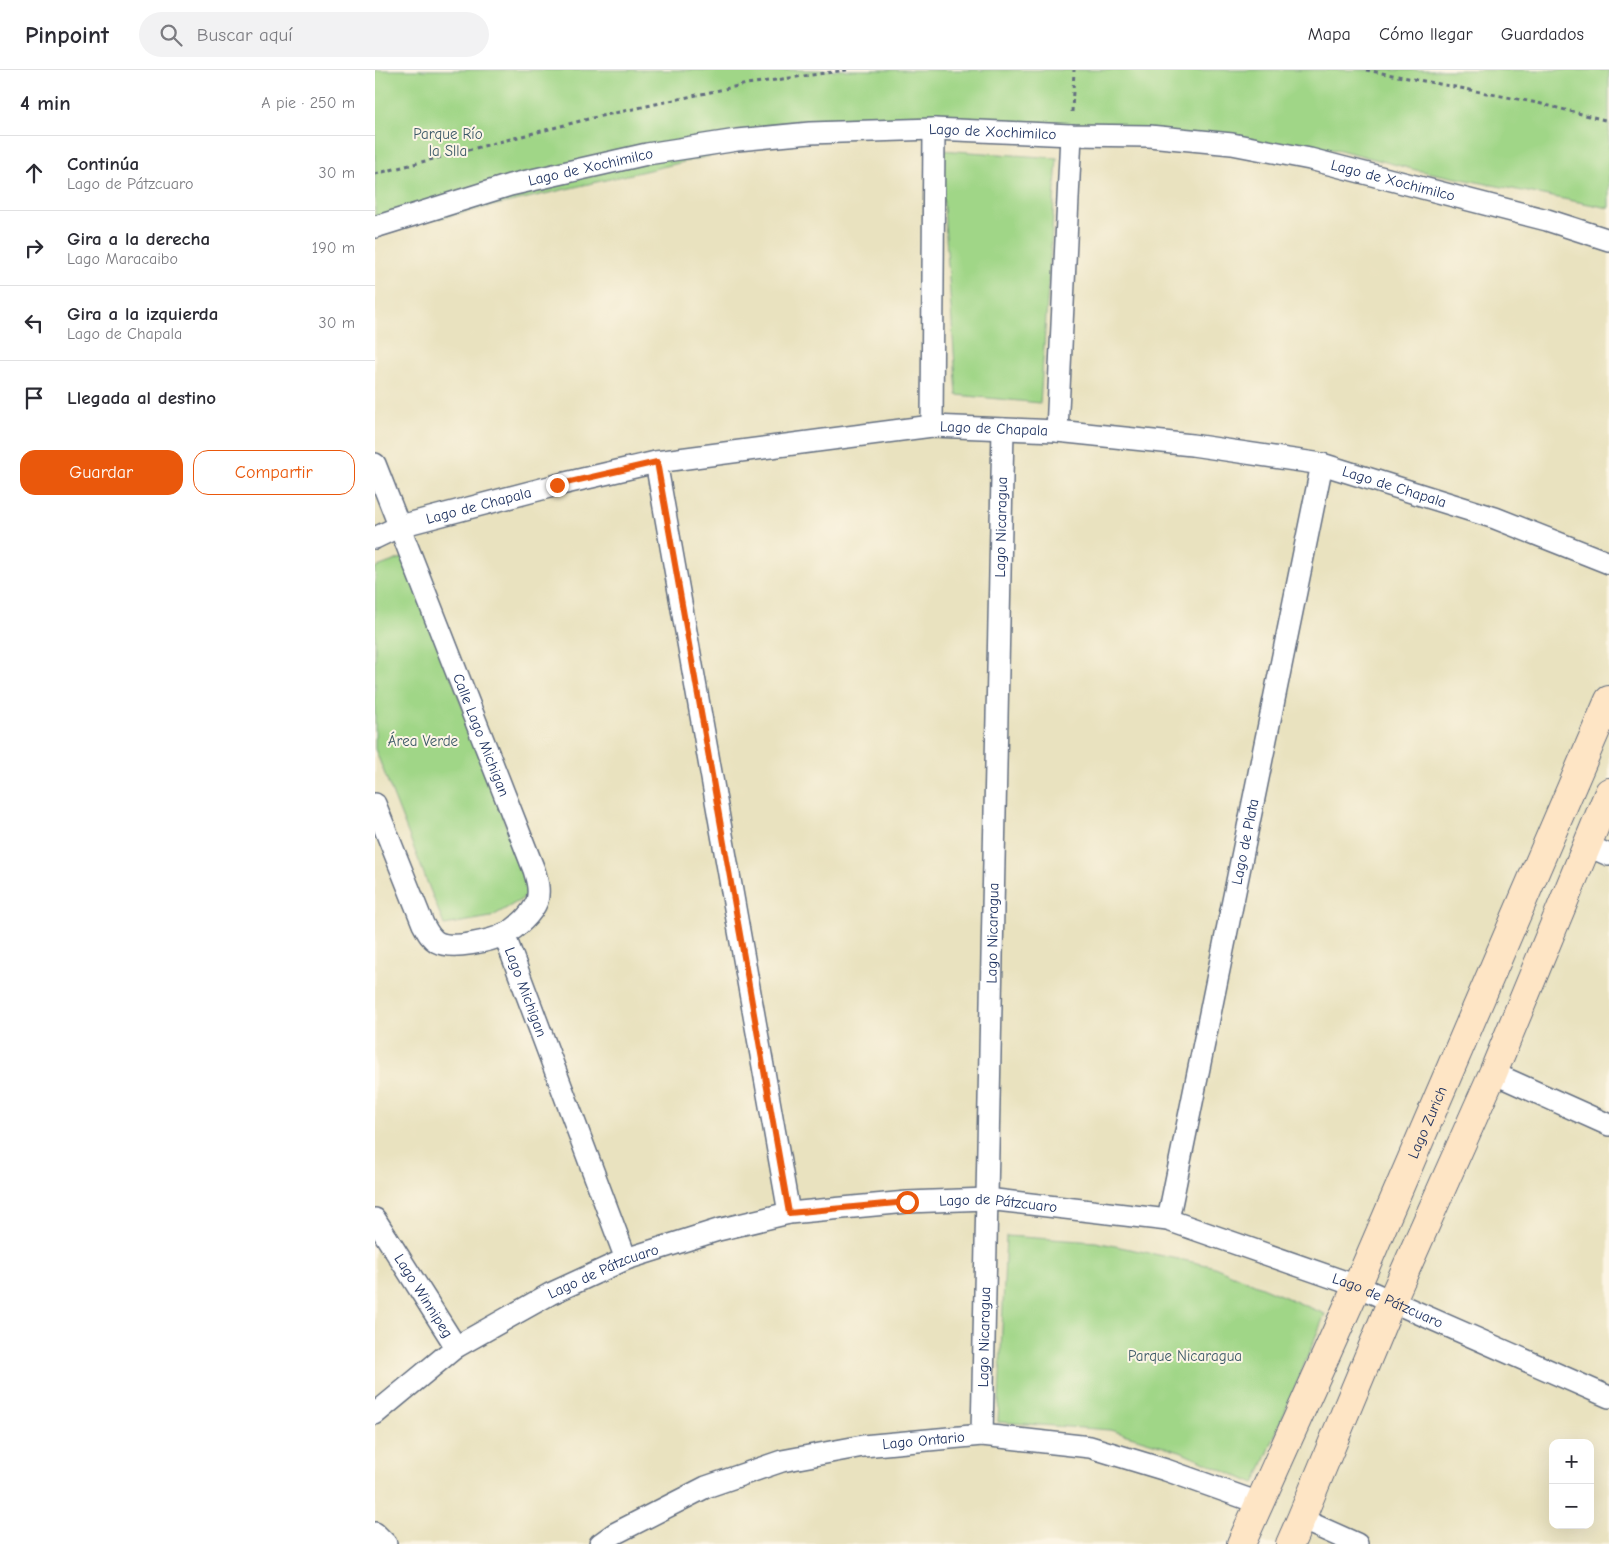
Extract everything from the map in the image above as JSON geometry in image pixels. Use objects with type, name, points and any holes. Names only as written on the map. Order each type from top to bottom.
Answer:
[{"type":"street","name":"Lago de Xochimilco","points":[[375,227],[510,185],[647,154],[737,140],[810,133],[934,129],[1071,135],[1149,136],[1232,144],[1310,159],[1547,220],[1609,240]]},
{"type":"street","points":[[932,426],[934,129]]},
{"type":"street","points":[[1057,431],[1071,135]]},
{"type":"street","name":"Lago de Chapala","points":[[375,538],[400,526],[557,485],[657,462],[932,426],[1057,431],[1192,445],[1322,464],[1495,518],[1609,563]]},
{"type":"street","name":"Lago Nicaragua","points":[[982,1435],[1003,429]]},
{"type":"street","points":[[657,462],[789,1213]]},
{"type":"street","points":[[375,464],[400,526]]},
{"type":"street","name":"Lago de Plata","points":[[1168,1220],[1322,464]]},
{"type":"street","name":"Calle Lago Michigan","points":[[400,526],[539,887],[537,901],[529,914],[504,934]]},
{"type":"street","name":"Lago Zurich","points":[[1241,1544],[1357,1286],[1609,700]]},
{"type":"street","points":[[1290,1544],[1392,1300],[1493,1073],[1598,850],[1609,792]]},
{"type":"street","name":"Lago Michigan","points":[[375,804],[429,935],[438,942],[461,946],[504,934],[626,1259]]},
{"type":"street","points":[[1493,1073],[1609,1125]]},
{"type":"street","name":"Lago de Pátzcuaro","points":[[375,1414],[457,1347],[550,1294],[626,1259],[718,1230],[789,1213],[907,1202],[987,1200],[1168,1220],[1392,1300],[1609,1397]]},
{"type":"street","name":"Lago Winnipeg","points":[[375,1219],[457,1347]]},
{"type":"street","name":"Lago Ontario","points":[[599,1544],[614,1534],[706,1487],[782,1462],[863,1446],[982,1435],[1090,1447],[1166,1470],[1259,1503]]},
{"type":"street","points":[[1301,1519],[1357,1544]]},
{"type":"street","points":[[375,1533],[385,1544]]},
{"type":"path","points":[[375,174],[592,118],[747,84],[847,70]]},
{"type":"path","points":[[1071,135],[1074,70]]},
{"type":"path","points":[[1366,70],[1538,103],[1609,121]]},
{"type":"green space","name":"Parque Río la Slla","points":[[375,70],[1609,70],[1609,208],[1416,170],[1340,150],[1149,136],[810,133],[375,233]]},
{"type":"green space","points":[[940,150],[1057,158],[1040,403],[957,395]]},
{"type":"green space","name":"Área Verde","points":[[407,556],[531,894],[491,917],[444,925],[375,749],[375,568]]},
{"type":"green space","name":"Parque Nicaragua","points":[[1006,1236],[1096,1242],[1212,1266],[1325,1314],[1255,1484],[1180,1451],[1110,1430],[998,1422]]},
{"type":"route","points":[[557,485],[657,462],[789,1213],[907,1202]]}]
